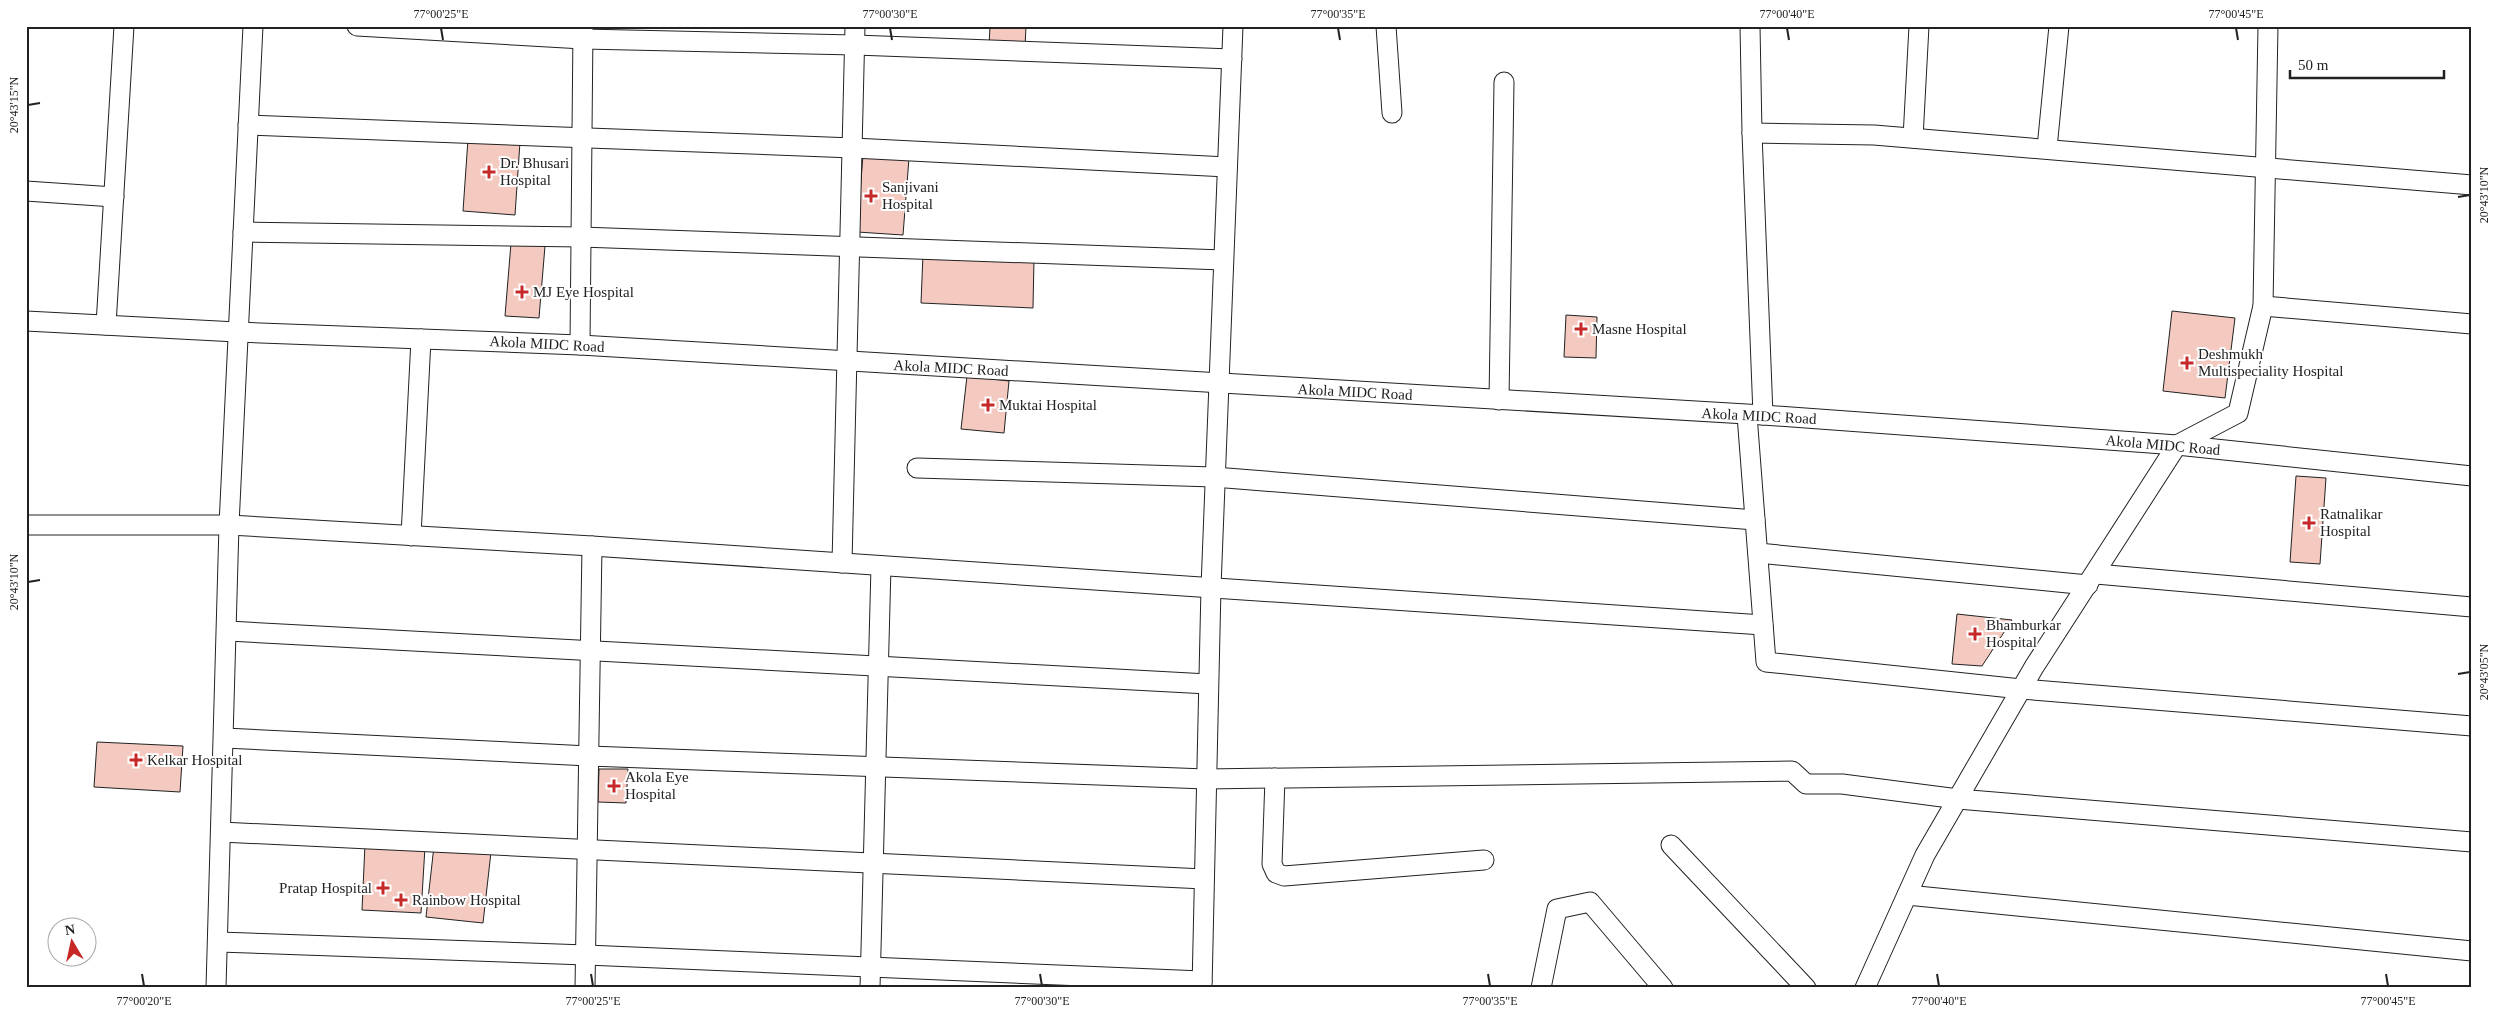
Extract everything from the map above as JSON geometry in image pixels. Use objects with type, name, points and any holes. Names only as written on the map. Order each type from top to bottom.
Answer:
[{"type":"street","points":[[106,325],[124,26]]},
{"type":"street","points":[[216,988],[228,631],[229,525],[253,26]]},
{"type":"street","points":[[357,26],[583,33],[1232,59]]},
{"type":"street","points":[[842,563],[855,26]]},
{"type":"street","points":[[218,942],[871,967],[1202,984],[1214,477],[1233,26]]},
{"type":"street","points":[[1386,26],[1392,113]]},
{"type":"street","points":[[1750,26],[1755,520],[1766,662],[2021,689],[2472,726]]},
{"type":"street","points":[[1912,138],[1919,26]]},
{"type":"street","points":[[2046,148],[2060,26]]},
{"type":"street","points":[[1865,988],[1925,855],[2021,689],[2177,445],[2238,413],[2263,306],[2268,26]]},
{"type":"street","points":[[580,345],[583,33]]},
{"type":"street","points":[[1499,400],[1504,82]]},
{"type":"street","points":[[248,125],[853,148],[1227,167]]},
{"type":"street","points":[[1752,132],[1912,138],[2265,166],[2472,185]]},
{"type":"street","points":[[26,191],[114,197]]},
{"type":"street","points":[[243,232],[581,237],[851,245],[1223,260]]},
{"type":"street","points":[[2263,306],[2472,324]]},
{"type":"street","name":"Akola MIDC Road","points":[[26,321],[237,332],[580,345],[1755,415],[2177,445],[2472,476]]},
{"type":"street","points":[[410,536],[420,339]]},
{"type":"street","points":[[917,468],[1214,477],[1755,520]]},
{"type":"street","points":[[26,525],[229,525],[592,546],[1763,624]]},
{"type":"street","points":[[585,988],[592,546]]},
{"type":"street","points":[[1758,553],[2472,607]]},
{"type":"street","points":[[870,988],[880,566]]},
{"type":"street","points":[[228,631],[590,649],[1208,684]]},
{"type":"street","points":[[224,738],[589,756],[1206,779],[1792,771],[1806,784],[1842,784],[1958,799],[2472,842]]},
{"type":"street","points":[[1275,778],[1272,864],[1276,873],[1284,876],[1484,860]]},
{"type":"street","points":[[221,832],[1204,879]]},
{"type":"street","points":[[1672,846],[1806,988]]},
{"type":"street","points":[[1907,895],[2472,951]]},
{"type":"street","points":[[1541,988],[1557,909],[1590,902],[1663,988]]},
{"type":"building","points":[[990,26],[1026,26],[1025,47],[989,46]]},
{"type":"building","points":[[468,139],[520,142],[515,215],[463,211]]},
{"type":"building","points":[[863,155],[909,158],[903,235],[857,232]]},
{"type":"building","points":[[511,243],[545,246],[539,318],[505,316]]},
{"type":"building","points":[[923,254],[1034,258],[1033,308],[921,303]]},
{"type":"building","points":[[2172,311],[2235,318],[2225,398],[2163,391]]},
{"type":"building","points":[[1566,315],[1597,317],[1596,358],[1564,357]]},
{"type":"building","points":[[967,376],[1009,381],[1004,433],[961,429]]},
{"type":"building","points":[[2296,476],[2326,478],[2320,564],[2290,562]]},
{"type":"building","points":[[1957,614],[2012,620],[1982,666],[1952,664]]},
{"type":"building","points":[[97,742],[183,746],[180,792],[94,787]]},
{"type":"building","points":[[599,769],[628,769],[626,803],[598,802]]},
{"type":"building","points":[[365,844],[425,847],[421,913],[362,910]]},
{"type":"building","points":[[434,846],[491,852],[483,923],[426,917]]},
{"type":"place","name":"Dr. Bhusari Hospital","points":[[489,172]]},
{"type":"place","name":"Sanjivani Hospital","points":[[871,196]]},
{"type":"place","name":"MJ Eye Hospital","points":[[522,292]]},
{"type":"place","name":"Masne Hospital","points":[[1581,329]]},
{"type":"place","name":"Deshmukh Multispeciality Hospital","points":[[2187,363]]},
{"type":"place","name":"Muktai Hospital","points":[[988,405]]},
{"type":"place","name":"Ratnalikar Hospital","points":[[2309,523]]},
{"type":"place","name":"Bhamburkar Hospital","points":[[1975,634]]},
{"type":"place","name":"Kelkar Hospital","points":[[136,760]]},
{"type":"place","name":"Akola Eye Hospital","points":[[614,786]]},
{"type":"place","name":"Pratap Hospital","points":[[383,888]]},
{"type":"place","name":"Rainbow Hospital","points":[[401,900]]}]
